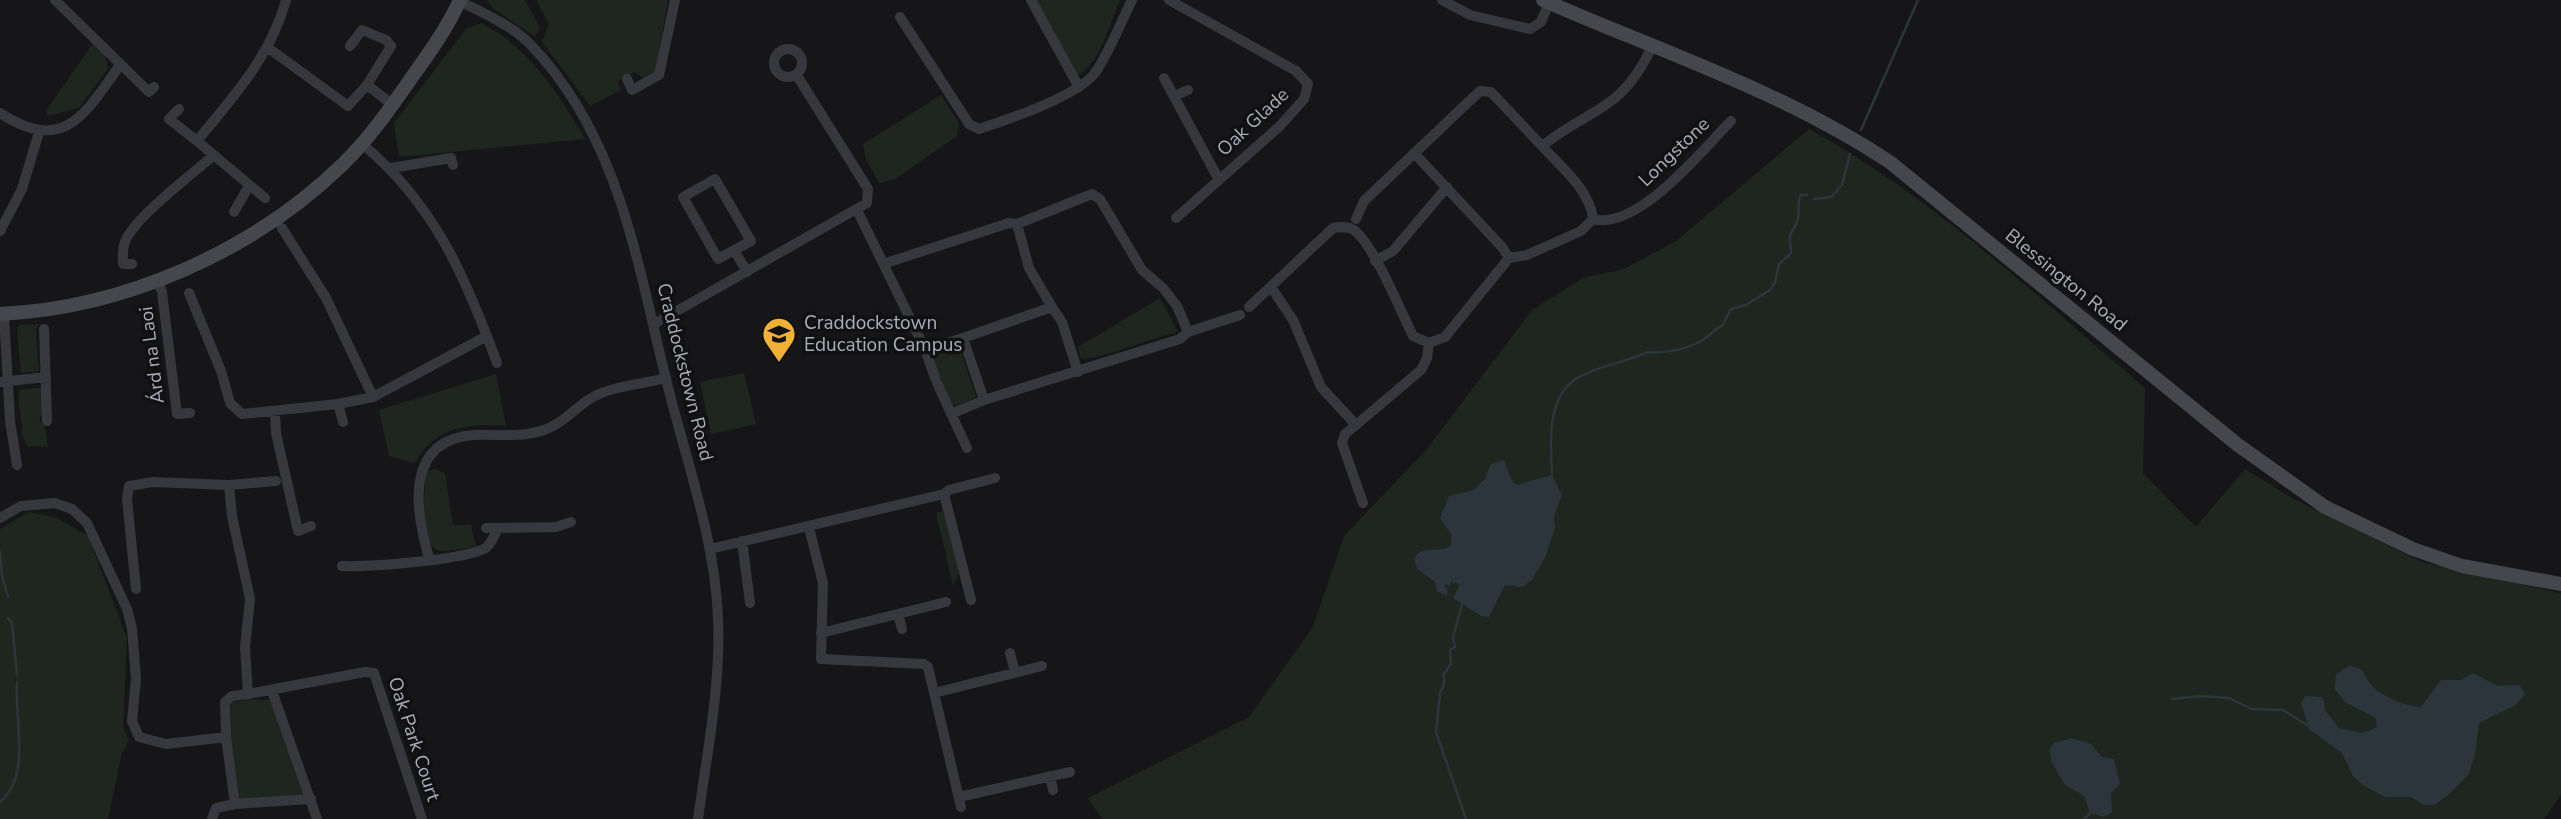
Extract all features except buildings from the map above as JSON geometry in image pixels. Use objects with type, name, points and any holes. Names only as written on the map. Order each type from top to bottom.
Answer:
[{"type":"main road","points":[[2,314],[80,302],[157,280],[217,253],[280,216],[342,165],[362,144],[393,105],[446,28],[459,0]]},
{"type":"main road","name":"Blessington Road","points":[[1546,1],[1842,131],[1891,163],[2238,444],[2325,507],[2413,549],[2462,566],[2561,584]]},
{"type":"street","points":[[55,0],[149,93],[154,87]]},
{"type":"street","points":[[197,141],[253,71],[267,47],[286,0]]},
{"type":"street","name":"Craddockstown Road","points":[[459,0],[489,16],[530,44],[573,98],[612,172],[654,324],[716,583],[718,663],[698,819]]},
{"type":"street","points":[[626,79],[632,90],[659,75],[675,0]]},
{"type":"street","points":[[1031,0],[1079,87]]},
{"type":"street","points":[[900,17],[974,128],[985,127],[1079,87],[1103,59],[1132,0]]},
{"type":"street","name":"Oak Glade","points":[[1169,0],[1296,71],[1308,85],[1304,99],[1280,125],[1176,218]]},
{"type":"street","points":[[1441,0],[1470,15],[1530,30],[1541,22],[1546,1]]},
{"type":"street","points":[[267,47],[348,106],[367,85],[391,46],[386,40],[362,30],[350,46]]},
{"type":"street","points":[[1542,146],[1615,101],[1640,71],[1652,47]]},
{"type":"street","points":[[0,113],[39,132],[61,128],[86,113],[120,65]]},
{"type":"street","points":[[654,324],[867,204],[869,194],[796,74]]},
{"type":"street","name":"Oak Glade","points":[[1164,78],[1218,178]]},
{"type":"street","points":[[367,85],[393,105]]},
{"type":"street","points":[[1174,96],[1188,90]]},
{"type":"street","points":[[1249,307],[1333,229],[1340,227],[1357,233],[1375,261],[1413,336],[1429,343],[1445,337],[1509,258],[1527,255],[1581,231],[1592,219],[1592,207],[1586,196],[1507,107],[1486,91],[1480,91],[1364,201],[1356,219]]},
{"type":"street","points":[[179,109],[169,119],[265,198]]},
{"type":"street","name":"Longstone","points":[[1592,219],[1607,221],[1647,202],[1731,121]]},
{"type":"street","points":[[0,231],[22,189],[39,132]]},
{"type":"street","points":[[362,144],[391,168],[430,215],[465,279],[497,363]]},
{"type":"street","points":[[1414,153],[1502,247],[1509,258]]},
{"type":"street","points":[[132,264],[123,264],[123,252],[126,240],[139,222],[213,156]]},
{"type":"street","points":[[391,168],[452,161]]},
{"type":"street","points":[[715,178],[751,241],[734,250],[718,259],[682,197],[715,178]]},
{"type":"street","points":[[234,212],[249,186]]},
{"type":"street","points":[[1375,261],[1393,251],[1447,187]]},
{"type":"street","points":[[883,264],[1009,223],[1017,224],[1086,195],[1097,196],[1142,270],[1163,288],[1177,306],[1188,332]]},
{"type":"street","points":[[857,210],[925,349],[967,448]]},
{"type":"street","points":[[1017,224],[1029,268],[1062,322],[1078,372]]},
{"type":"street","points":[[282,228],[326,298],[373,397]]},
{"type":"street","points":[[734,250],[747,272]]},
{"type":"street","name":"Árd na Laoi","points":[[157,280],[162,292],[177,414],[190,413]]},
{"type":"street","points":[[1272,287],[1293,320],[1321,387],[1356,425]]},
{"type":"street","points":[[188,293],[191,308],[234,409],[242,414],[338,404],[373,397],[487,336]]},
{"type":"street","points":[[925,349],[1052,307]]},
{"type":"street","points":[[2,314],[4,382],[17,466]]},
{"type":"street","points":[[951,414],[984,400],[1180,339],[1188,332],[1240,315]]},
{"type":"street","points":[[44,330],[47,421]]},
{"type":"street","points":[[963,338],[984,400]]},
{"type":"street","points":[[1363,503],[1342,443],[1345,434],[1421,370],[1427,358],[1429,343]]},
{"type":"street","points":[[4,382],[46,377]]},
{"type":"street","points":[[429,558],[422,532],[418,488],[426,458],[436,448],[471,435],[541,432],[555,426],[599,394],[666,378]]},
{"type":"street","points":[[338,404],[343,422]]},
{"type":"street","points":[[275,411],[276,433],[298,531],[311,526]]},
{"type":"street","points":[[710,549],[791,528],[809,528],[944,494],[949,490],[995,478]]},
{"type":"street","points":[[136,589],[127,499],[129,486],[153,482],[229,485],[276,481]]},
{"type":"street","points":[[229,485],[232,516],[250,599],[245,647],[248,694]]},
{"type":"street","points":[[944,494],[971,600]]},
{"type":"street","points":[[0,518],[34,502],[55,503],[72,509],[87,523],[127,610],[132,628],[136,679],[132,721],[139,737],[166,744],[226,737],[235,804]]},
{"type":"street","points":[[486,528],[556,527],[571,522]]},
{"type":"street","points":[[342,566],[388,566],[468,554],[486,547],[498,528]]},
{"type":"street","points":[[809,528],[823,583],[820,655],[824,662],[924,664],[934,693],[960,802],[1070,772]]},
{"type":"street","points":[[742,541],[750,603]]},
{"type":"street","points":[[821,633],[946,602]]},
{"type":"street","points":[[898,614],[902,629]]},
{"type":"street","points":[[1010,653],[1015,673]]},
{"type":"street","points":[[934,693],[1042,666]]},
{"type":"street","name":"Oak Park Court","points":[[226,737],[226,702],[232,696],[272,691],[365,672],[374,673],[422,819]]},
{"type":"street","points":[[272,691],[317,819]]},
{"type":"street","points":[[1050,776],[1053,790]]},
{"type":"street","points":[[212,819],[216,808],[222,806],[311,799]]},
{"type":"shaded area","points":[[487,0],[525,0],[540,28],[535,37],[494,9]]},
{"type":"shaded area","points":[[536,0],[668,0],[655,72],[643,78],[635,72],[617,81],[621,90],[590,106],[542,42],[549,24]]},
{"type":"shaded area","points":[[1036,0],[1120,0],[1099,52],[1078,75]]},
{"type":"shaded area","points":[[481,23],[498,33],[528,58],[565,105],[585,139],[399,157],[394,123],[466,29]]},
{"type":"shaded area","points":[[93,43],[105,54],[108,69],[79,108],[48,116],[46,111]]},
{"type":"shaded area","points":[[941,95],[959,123],[957,136],[895,179],[879,183],[866,159],[863,144]]},
{"type":"shaded area","points":[[1809,129],[1898,185],[1941,217],[2145,388],[2143,473],[2196,527],[2245,469],[2292,498],[2422,562],[2561,593],[2561,795],[2544,819],[1102,819],[1088,798],[1249,717],[1313,627],[1344,536],[1427,449],[1532,310],[1583,278],[1624,269],[1676,241]]},
{"type":"shaded area","points":[[1160,298],[1177,330],[1175,333],[1097,357],[1081,358],[1078,347]]},
{"type":"shaded area","points":[[39,324],[36,329],[39,371],[21,373],[17,329],[19,325]]},
{"type":"shaded area","points":[[960,349],[976,397],[956,406],[951,403],[930,355]]},
{"type":"shaded area","points":[[744,373],[756,424],[711,434],[700,382]]},
{"type":"shaded area","points":[[496,374],[506,426],[479,425],[454,430],[432,442],[415,463],[389,456],[379,410]]},
{"type":"shaded area","points":[[41,388],[43,412],[39,420],[45,427],[48,447],[28,446],[23,437],[18,394],[21,389]]},
{"type":"shaded area","points":[[1504,460],[1512,481],[1517,485],[1552,475],[1562,495],[1554,516],[1555,528],[1545,558],[1532,580],[1522,587],[1505,585],[1489,617],[1481,616],[1453,598],[1460,585],[1455,582],[1453,585],[1452,580],[1449,587],[1447,584],[1445,586],[1448,592],[1446,596],[1437,591],[1435,582],[1417,569],[1414,559],[1421,551],[1451,545],[1451,534],[1440,518],[1449,496],[1473,490],[1485,479],[1491,464]]},
{"type":"shaded area","points":[[435,469],[445,473],[453,525],[471,525],[476,546],[440,551],[429,541],[424,510],[425,488],[427,471]]},
{"type":"shaded area","points":[[944,511],[959,572],[953,586],[936,513]]},
{"type":"shaded area","points":[[29,512],[57,518],[88,536],[127,638],[123,729],[129,740],[122,753],[108,819],[0,819],[0,529]]},
{"type":"shaded area","points":[[2349,666],[2362,670],[2373,687],[2383,695],[2421,707],[2441,680],[2461,680],[2473,673],[2498,686],[2520,685],[2525,694],[2516,705],[2479,723],[2469,774],[2434,805],[2424,805],[2411,797],[2385,797],[2363,785],[2353,776],[2342,753],[2309,729],[2301,703],[2305,696],[2323,697],[2325,710],[2339,728],[2363,733],[2377,727],[2376,718],[2345,702],[2335,689],[2336,674]]},
{"type":"shaded area","points":[[249,699],[270,700],[303,795],[240,800],[231,737],[231,703]]},
{"type":"shaded area","points":[[2072,738],[2091,744],[2102,757],[2114,759],[2120,784],[2111,793],[2112,812],[2104,817],[2090,813],[2084,796],[2065,785],[2051,761],[2050,748],[2054,743]]},
{"type":"waterway","points":[[1861,130],[1918,0]]},
{"type":"waterway","points":[[1814,199],[1831,197],[1842,185],[1850,154]]},
{"type":"waterway","points":[[1552,476],[1552,423],[1559,398],[1567,387],[1584,374],[1648,352],[1667,352],[1694,345],[1722,326],[1731,309],[1746,305],[1770,290],[1775,283],[1779,264],[1791,253],[1790,236],[1798,219],[1798,204],[1801,195],[1807,195]]},
{"type":"waterway","points":[[0,552],[2,576],[8,597]]},
{"type":"waterway","points":[[1463,601],[1453,637],[1455,647],[1450,650],[1451,664],[1444,674],[1444,685],[1440,693],[1436,732],[1466,819]]},
{"type":"waterway","points":[[8,618],[12,623],[17,676]]},
{"type":"waterway","points":[[0,802],[10,791],[19,762],[17,683]]},
{"type":"waterway","points":[[2172,699],[2200,696],[2229,698],[2251,709],[2283,710],[2307,725]]},
{"type":"waterway","points":[[2084,819],[2090,813]]},
{"type":"place","name":"Craddockstown Education Campus","points":[[779,364]]}]
